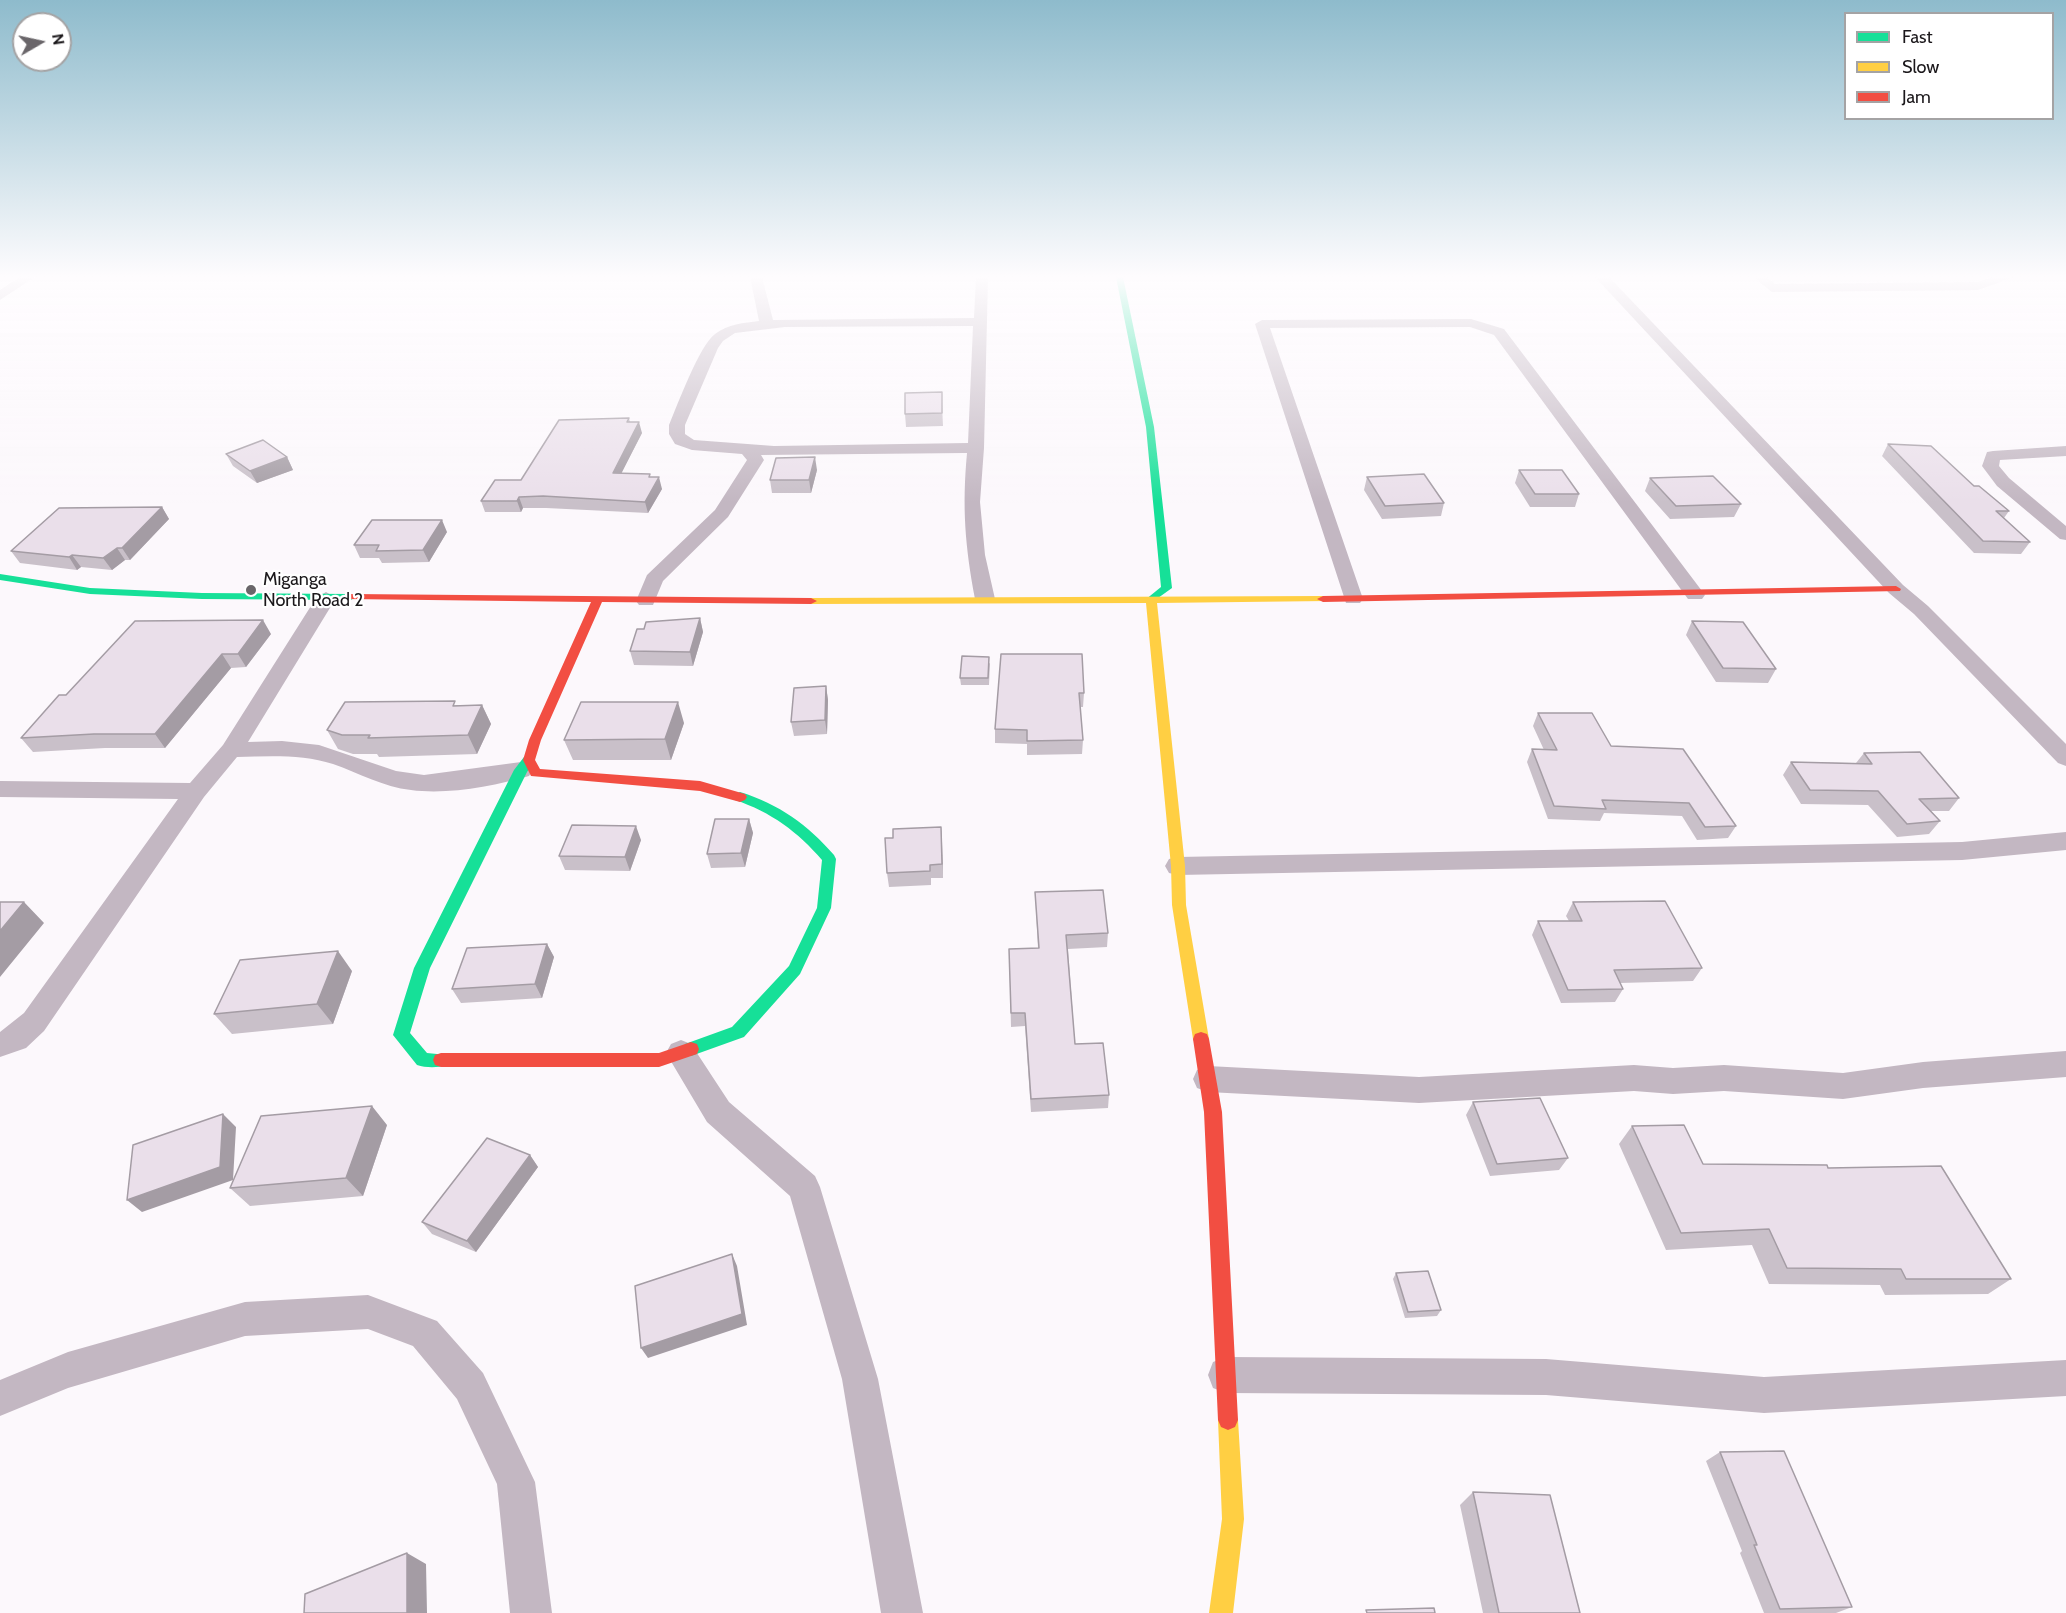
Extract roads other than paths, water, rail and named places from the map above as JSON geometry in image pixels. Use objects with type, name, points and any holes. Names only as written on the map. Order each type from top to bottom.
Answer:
[{"type":"street","points":[[711,352],[676,425],[676,434],[681,441],[747,449],[976,448]]},
{"type":"street","points":[[980,352],[976,448],[971,502],[976,555],[985,599]]},
{"type":"street","points":[[1134,352],[1150,427],[1167,588],[1150,599]]},
{"type":"street","points":[[1271,352],[1353,599]]},
{"type":"street","points":[[1515,352],[1695,594]]},
{"type":"street","points":[[1671,352],[1896,589],[1921,610],[2066,758]]},
{"type":"street","points":[[646,601],[654,579],[728,504],[756,460],[747,449]]},
{"type":"street","points":[[2066,451],[1993,456],[1990,466],[2003,482],[2066,534]]},
{"type":"street","points":[[0,577],[90,591],[326,598],[598,598],[646,601],[1353,599],[1896,589]]},
{"type":"street","points":[[0,1045],[16,1040],[34,1022],[196,791],[231,750],[326,598]]},
{"type":"street","points":[[231,750],[285,747],[303,750],[334,756],[410,782],[447,781],[525,765],[536,773],[700,786],[763,803],[808,834],[829,859],[824,908],[795,970],[738,1032],[659,1060],[423,1060],[401,1035],[422,968],[525,765],[598,598]]},
{"type":"street","points":[[1150,599],[1178,866],[1179,905],[1213,1112],[1233,1519],[1221,1613]]},
{"type":"street","points":[[0,789],[196,791]]},
{"type":"street","points":[[1178,866],[1962,851],[2066,840]]},
{"type":"street","points":[[681,1053],[718,1112],[804,1187],[860,1379],[902,1613]]},
{"type":"street","points":[[1208,1079],[1419,1090],[1634,1078],[1673,1081],[1724,1078],[1843,1086],[1923,1075],[2066,1064]]},
{"type":"street","points":[[0,1398],[68,1370],[245,1319],[368,1312],[425,1333],[470,1386],[516,1482],[531,1613]]},
{"type":"street","points":[[1226,1374],[1546,1377],[1764,1395],[2066,1378]]},
{"type":"place","name":"Miganga North Road 2","points":[[251,590]]}]
